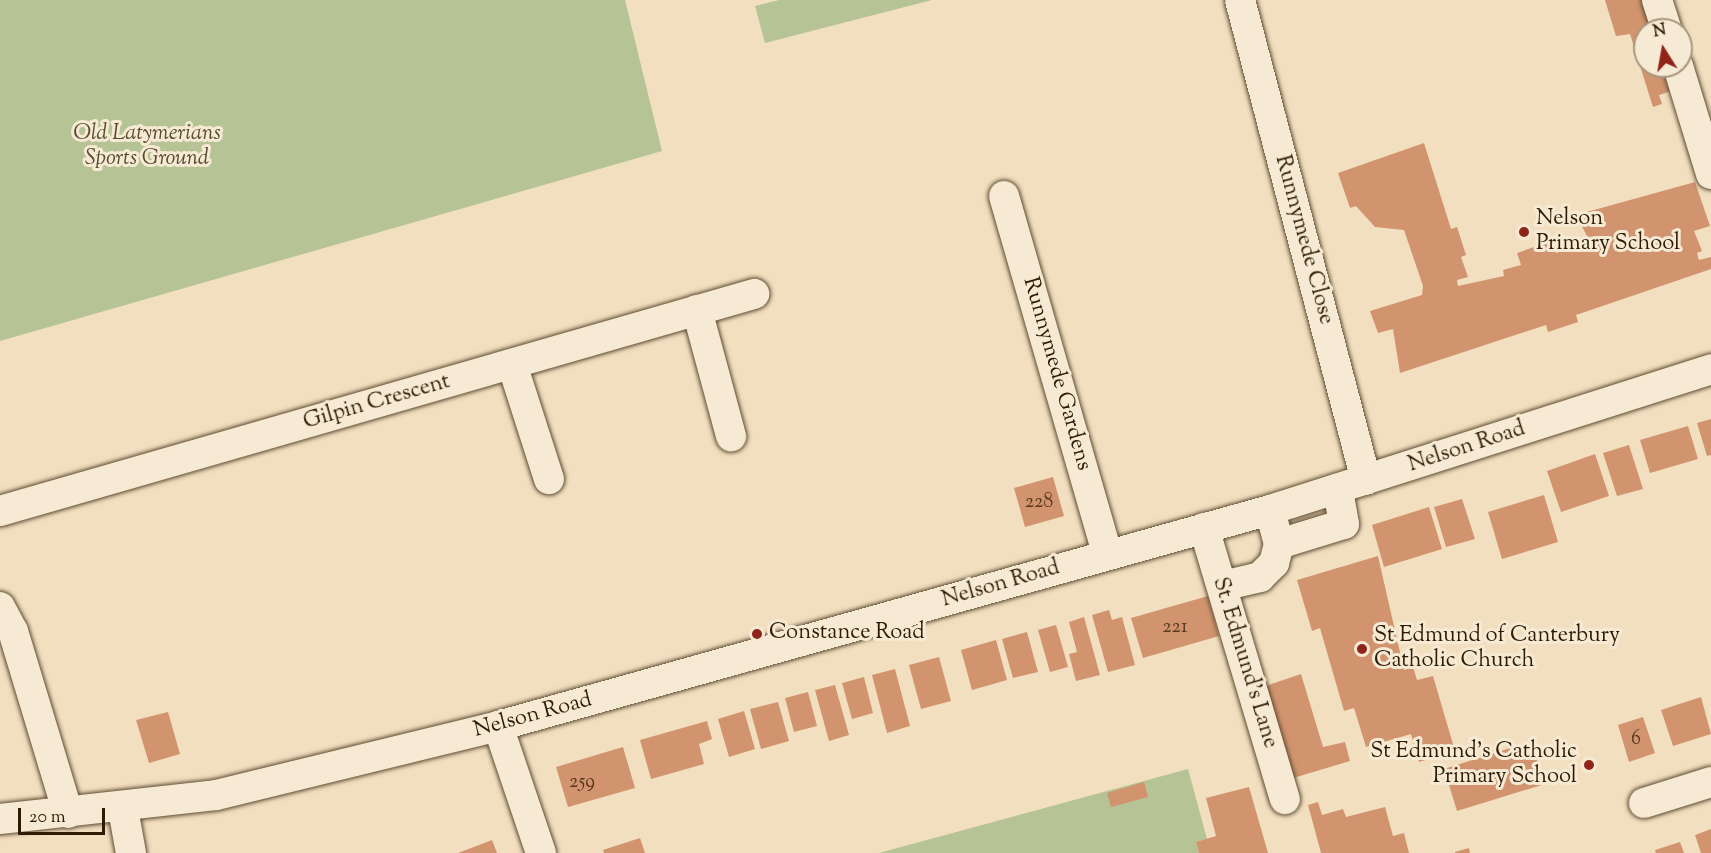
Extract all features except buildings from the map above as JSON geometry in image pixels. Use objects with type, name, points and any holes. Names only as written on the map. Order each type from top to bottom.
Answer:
[{"type":"street","name":"Runnymede Close","points":[[1240,0],[1366,480]]},
{"type":"street","points":[[1657,0],[1663,18]]},
{"type":"street","points":[[1682,78],[1711,174]]},
{"type":"street","name":"Runnymede Gardens","points":[[1004,196],[1107,553]]},
{"type":"street","name":"Gilpin Crescent","points":[[0,511],[754,294]]},
{"type":"street","points":[[697,310],[731,436]]},
{"type":"street","points":[[512,364],[549,479]]},
{"type":"street","name":"Nelson Road","points":[[0,819],[123,809],[216,795],[498,726],[1107,553],[1270,510],[1711,369]]},
{"type":"street","points":[[1279,544],[1344,524],[1338,489]]},
{"type":"street","points":[[1222,586],[1260,577],[1274,563],[1279,544],[1270,510]]},
{"type":"street","name":"St. Edmund's Lane","points":[[1204,528],[1285,798]]},
{"type":"street","points":[[0,607],[13,630],[68,813]]},
{"type":"street","points":[[498,726],[541,853]]},
{"type":"street","points":[[1644,803],[1711,782]]},
{"type":"street","points":[[123,809],[131,853]]},
{"type":"green space","name":"Old Latymerians Sports Ground","points":[[0,0],[625,0],[662,151],[0,341]]},
{"type":"green space","points":[[779,0],[932,0],[765,43],[755,6]]},
{"type":"green space","points":[[1188,769],[1207,839],[1196,842],[1199,853],[879,853]]},
{"type":"place","name":"Nelson Primary School","points":[[1524,232]]},
{"type":"place","name":"Constance Road","points":[[757,634]]},
{"type":"place","name":"St Edmund of Canterbury Catholic Church","points":[[1362,649]]},
{"type":"place","name":"St Edmund's Catholic Primary School","points":[[1589,765]]}]
